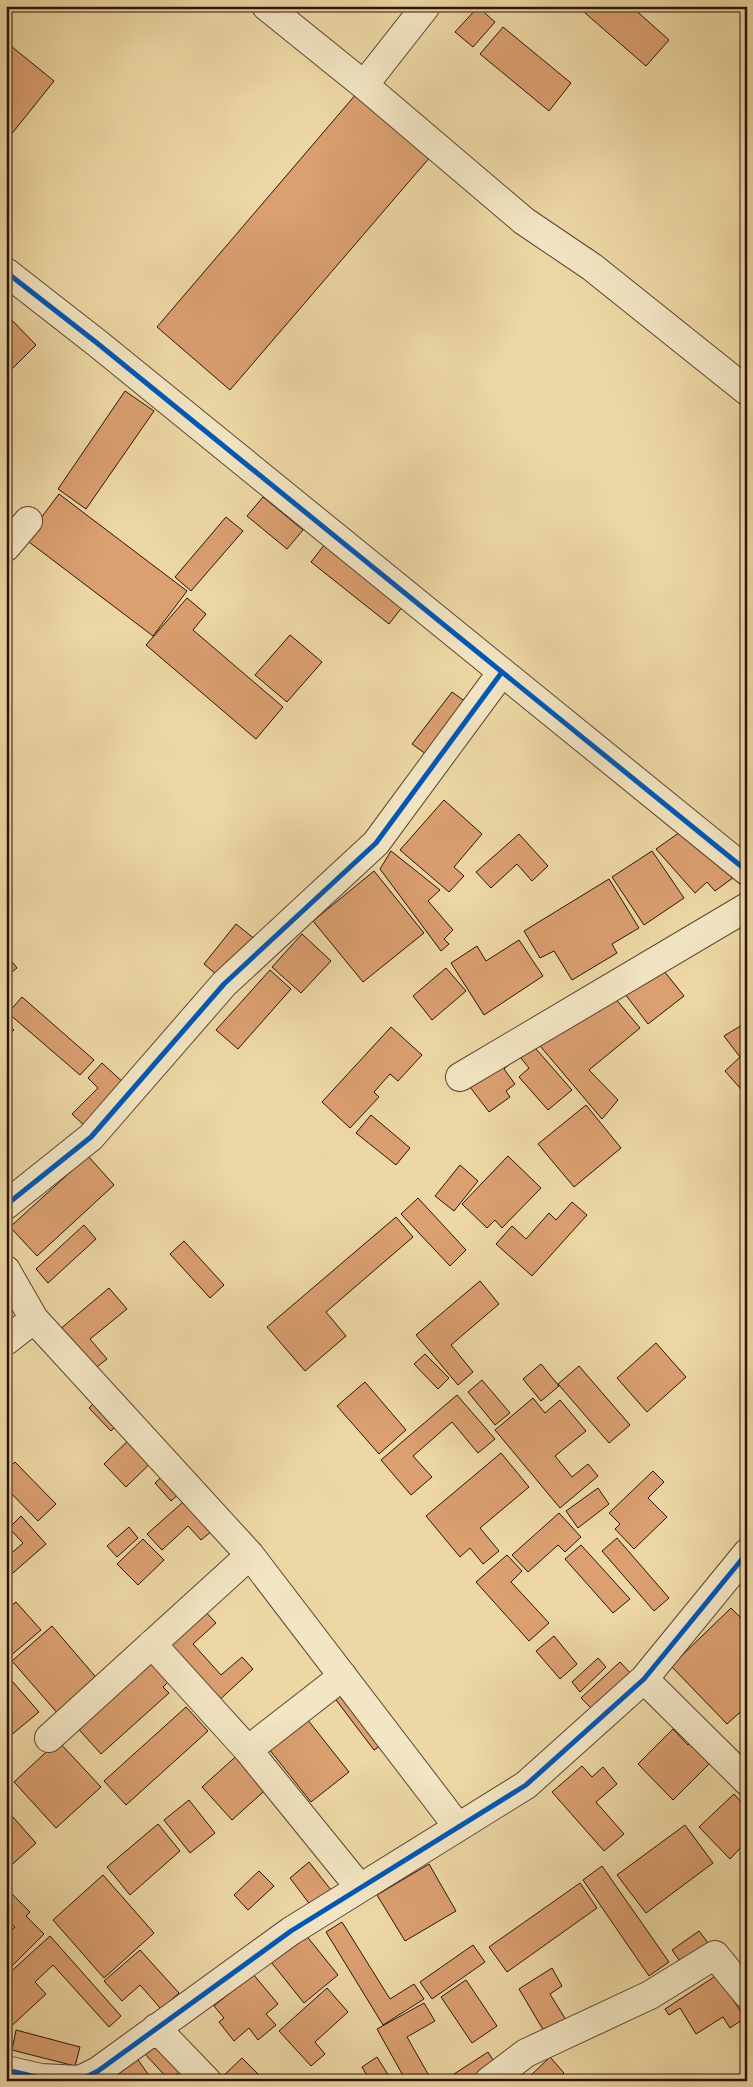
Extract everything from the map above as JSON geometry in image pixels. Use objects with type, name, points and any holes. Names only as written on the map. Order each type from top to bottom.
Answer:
[{"type":"street","points":[[266,6],[364,85],[524,221],[592,267],[747,391]]},
{"type":"street","points":[[364,85],[426,6]]},
{"type":"street","points":[[6,272],[97,343],[747,871]]},
{"type":"street","points":[[6,547],[28,521]]},
{"type":"street","points":[[6,1205],[90,1137],[224,984],[376,843],[502,672]]},
{"type":"street","points":[[460,1077],[747,907]]},
{"type":"street","points":[[6,1270],[34,1319],[250,1555],[458,1827]]},
{"type":"street","points":[[6,1341],[34,1319]]},
{"type":"street","points":[[6,2070],[41,2078],[80,2080],[98,2071],[291,1931],[526,1785],[644,1679],[747,1553]]},
{"type":"street","points":[[49,1738],[250,1555]]},
{"type":"street","points":[[152,1644],[248,1750],[360,1888]]},
{"type":"street","points":[[248,1750],[342,1676]]},
{"type":"street","points":[[644,1679],[747,1781]]},
{"type":"street","points":[[489,2081],[526,2053],[650,1995],[715,1955],[747,1994]]},
{"type":"street","points":[[156,2028],[207,2081]]},
{"type":"building","points":[[577,6],[631,6],[669,40],[646,66]]},
{"type":"building","points":[[478,7],[495,22],[473,47],[455,32]]},
{"type":"building","points":[[503,27],[571,83],[549,111],[480,54]]},
{"type":"building","points":[[6,42],[54,81],[6,141]]},
{"type":"building","points":[[357,93],[431,156],[230,390],[157,327]]},
{"type":"building","points":[[6,314],[36,345],[6,375]]},
{"type":"building","points":[[125,391],[154,411],[86,509],[58,489]]},
{"type":"building","points":[[59,494],[187,591],[153,636],[25,539]]},
{"type":"building","points":[[263,497],[303,530],[287,549],[247,516]]},
{"type":"building","points":[[226,517],[243,531],[191,591],[175,577]]},
{"type":"building","points":[[325,544],[403,606],[389,624],[311,562]]},
{"type":"building","points":[[187,598],[206,614],[193,630],[283,707],[256,739],[146,645]]},
{"type":"building","points":[[290,635],[322,662],[287,702],[255,675]]},
{"type":"building","points":[[452,692],[470,705],[430,757],[412,744]]},
{"type":"building","points":[[444,800],[482,834],[454,867],[464,876],[449,892],[400,850]]},
{"type":"building","points":[[683,830],[734,877],[715,891],[707,882],[695,893],[656,849]]},
{"type":"building","points":[[519,834],[548,866],[532,881],[517,864],[491,888],[476,872]]},
{"type":"building","points":[[391,851],[440,890],[428,901],[453,930],[444,939],[449,944],[441,951],[380,869]]},
{"type":"building","points":[[652,851],[684,898],[644,925],[612,877]]},
{"type":"building","points":[[374,871],[424,933],[363,982],[313,921]]},
{"type":"building","points":[[609,879],[639,928],[612,944],[617,953],[572,980],[554,951],[540,958],[524,931]]},
{"type":"building","points":[[236,924],[256,940],[223,980],[204,964]]},
{"type":"building","points":[[302,934],[331,961],[301,993],[272,967]]},
{"type":"building","points":[[519,940],[543,976],[484,1015],[451,963],[477,946],[486,961]]},
{"type":"building","points":[[6,954],[17,968],[6,977]]},
{"type":"building","points":[[660,966],[684,996],[648,1024],[625,994]]},
{"type":"building","points":[[446,968],[466,991],[432,1020],[413,996]]},
{"type":"building","points":[[270,970],[291,989],[238,1049],[216,1030]]},
{"type":"building","points":[[22,997],[94,1060],[80,1075],[8,1013]]},
{"type":"building","points":[[614,997],[640,1028],[589,1070],[618,1100],[602,1119],[535,1040]]},
{"type":"building","points":[[6,1022],[14,1030],[6,1037]]},
{"type":"building","points":[[747,1022],[747,1096],[725,1071],[740,1057],[724,1036]]},
{"type":"building","points":[[391,1027],[422,1055],[398,1081],[390,1074],[374,1092],[379,1097],[350,1128],[322,1102]]},
{"type":"building","points":[[529,1041],[572,1090],[548,1110],[519,1077],[529,1068],[516,1052]]},
{"type":"building","points":[[505,1054],[511,1063],[504,1069],[515,1084],[506,1091],[510,1097],[489,1112],[467,1083]]},
{"type":"building","points":[[102,1063],[127,1086],[87,1128],[72,1114],[98,1088],[88,1078]]},
{"type":"building","points":[[586,1105],[621,1148],[574,1187],[538,1144]]},
{"type":"building","points":[[371,1115],[410,1148],[396,1165],[356,1133]]},
{"type":"building","points":[[88,1156],[114,1185],[37,1256],[10,1227]]},
{"type":"building","points":[[508,1156],[541,1188],[502,1228],[495,1220],[487,1228],[462,1204]]},
{"type":"building","points":[[460,1165],[478,1181],[454,1211],[435,1196]]},
{"type":"building","points":[[418,1198],[466,1250],[450,1266],[401,1214]]},
{"type":"building","points":[[572,1202],[587,1215],[532,1276],[496,1244],[512,1226],[526,1239],[549,1213],[556,1220]]},
{"type":"building","points":[[396,1217],[413,1237],[326,1312],[346,1336],[305,1371],[267,1327]]},
{"type":"building","points":[[84,1225],[96,1239],[48,1283],[36,1269]]},
{"type":"building","points":[[184,1241],[224,1285],[210,1298],[170,1254]]},
{"type":"building","points":[[480,1281],[499,1304],[451,1345],[473,1372],[458,1385],[416,1335]]},
{"type":"building","points":[[109,1288],[127,1309],[90,1339],[107,1359],[93,1370],[59,1330]]},
{"type":"building","points":[[656,1343],[686,1377],[647,1412],[617,1378]]},
{"type":"building","points":[[425,1354],[449,1378],[438,1389],[414,1364]]},
{"type":"building","points":[[541,1364],[559,1386],[541,1401],[523,1379]]},
{"type":"building","points":[[579,1366],[630,1425],[609,1443],[558,1384]]},
{"type":"building","points":[[482,1380],[510,1413],[495,1425],[468,1392]]},
{"type":"building","points":[[365,1382],[406,1430],[379,1454],[337,1406]]},
{"type":"building","points":[[457,1395],[495,1439],[478,1453],[452,1422],[413,1456],[432,1477],[411,1495],[381,1460]]},
{"type":"building","points":[[101,1396],[123,1419],[111,1431],[89,1408]]},
{"type":"building","points":[[533,1398],[545,1413],[560,1400],[586,1431],[555,1456],[572,1477],[588,1464],[598,1476],[560,1508],[495,1430]]},
{"type":"building","points":[[136,1433],[158,1456],[126,1487],[104,1464]]},
{"type":"building","points":[[501,1453],[529,1487],[480,1528],[499,1551],[483,1564],[470,1548],[460,1557],[426,1516]]},
{"type":"building","points":[[15,1462],[56,1504],[38,1521],[6,1488],[6,1470]]},
{"type":"building","points":[[653,1471],[664,1482],[648,1498],[667,1517],[634,1549],[615,1529],[620,1524],[609,1513]]},
{"type":"building","points":[[167,1472],[184,1489],[171,1501],[155,1483]]},
{"type":"building","points":[[598,1488],[609,1504],[578,1528],[566,1511]]},
{"type":"building","points":[[191,1495],[218,1526],[201,1540],[188,1526],[162,1550],[147,1534]]},
{"type":"building","points":[[559,1513],[581,1537],[565,1552],[558,1545],[528,1572],[512,1555]]},
{"type":"building","points":[[21,1516],[46,1544],[6,1579],[6,1558],[23,1543],[9,1528]]},
{"type":"building","points":[[129,1527],[138,1538],[117,1557],[107,1546]]},
{"type":"building","points":[[617,1538],[669,1598],[654,1611],[602,1551]]},
{"type":"building","points":[[143,1539],[164,1560],[138,1585],[117,1564]]},
{"type":"building","points":[[581,1545],[630,1599],[613,1613],[565,1559]]},
{"type":"building","points":[[507,1555],[522,1571],[511,1582],[549,1623],[529,1641],[476,1582]]},
{"type":"building","points":[[16,1602],[41,1630],[9,1657],[6,1654],[6,1610]]},
{"type":"building","points":[[202,1608],[216,1623],[193,1644],[221,1675],[242,1657],[253,1669],[215,1704],[161,1645]]},
{"type":"building","points":[[731,1608],[747,1624],[747,1706],[727,1724],[671,1666]]},
{"type":"building","points":[[52,1626],[100,1682],[60,1716],[12,1661]]},
{"type":"building","points":[[554,1636],[577,1664],[560,1679],[536,1651]]},
{"type":"building","points":[[155,1651],[168,1665],[159,1672],[168,1682],[163,1687],[169,1693],[101,1754],[74,1724]]},
{"type":"building","points":[[598,1658],[606,1667],[580,1692],[572,1682]]},
{"type":"building","points":[[620,1662],[633,1676],[595,1712],[581,1698]]},
{"type":"building","points":[[6,1674],[39,1712],[10,1736],[6,1732]]},
{"type":"building","points":[[343,1682],[387,1741],[374,1750],[330,1692]]},
{"type":"building","points":[[186,1707],[208,1731],[126,1805],[104,1781]]},
{"type":"building","points":[[307,1719],[349,1772],[311,1802],[269,1749]]},
{"type":"building","points":[[673,1729],[688,1745],[698,1735],[718,1755],[673,1800],[638,1764]]},
{"type":"building","points":[[58,1741],[101,1787],[56,1828],[14,1782]]},
{"type":"building","points":[[242,1751],[272,1784],[232,1820],[202,1787]]},
{"type":"building","points":[[582,1766],[592,1777],[603,1767],[617,1784],[596,1802],[624,1834],[604,1851],[552,1792]]},
{"type":"building","points":[[734,1794],[747,1809],[747,1841],[730,1859],[699,1827]]},
{"type":"building","points":[[189,1800],[215,1833],[190,1853],[164,1820]]},
{"type":"building","points":[[12,1816],[36,1843],[6,1870],[6,1821]]},
{"type":"building","points":[[158,1824],[180,1851],[130,1895],[107,1867]]},
{"type":"building","points":[[685,1825],[713,1863],[646,1913],[617,1875]]},
{"type":"building","points":[[309,1862],[331,1890],[311,1906],[290,1878]]},
{"type":"building","points":[[429,1864],[456,1911],[405,1941],[377,1895]]},
{"type":"building","points":[[602,1866],[669,1962],[649,1976],[583,1880]]},
{"type":"building","points":[[259,1871],[274,1886],[248,1910],[234,1895]]},
{"type":"building","points":[[103,1875],[154,1933],[104,1978],[53,1920]]},
{"type":"building","points":[[580,1883],[597,1908],[507,1972],[489,1947]]},
{"type":"building","points":[[6,1888],[30,1912],[26,1916],[44,1934],[8,1970],[6,1935],[15,1927],[6,1919]]},
{"type":"building","points":[[342,1922],[390,1999],[414,1984],[424,1999],[383,2025],[326,1932]]},
{"type":"building","points":[[699,1931],[709,1944],[682,1964],[672,1950]]},
{"type":"building","points":[[305,1934],[338,1975],[304,2003],[271,1962]]},
{"type":"building","points":[[50,1936],[121,2016],[109,2027],[53,1965],[35,1982],[46,1994],[6,2031],[6,1976]]},
{"type":"building","points":[[473,1945],[485,1962],[432,1999],[420,1982]]},
{"type":"building","points":[[140,1950],[179,1993],[161,2009],[140,1985],[122,2001],[104,1981]]},
{"type":"building","points":[[552,1968],[562,1986],[550,1994],[569,2025],[548,2038],[519,1989]]},
{"type":"building","points":[[253,1974],[278,2004],[266,2014],[276,2025],[258,2040],[249,2028],[234,2041],[219,2022],[224,2018],[214,2006]]},
{"type":"building","points":[[717,1975],[745,2018],[730,2028],[723,2017],[696,2034],[680,2008],[669,2015],[665,2009]]},
{"type":"building","points":[[466,1980],[497,2026],[472,2043],[441,1997]]},
{"type":"building","points":[[327,1988],[348,2012],[315,2042],[325,2054],[311,2066],[279,2031]]},
{"type":"building","points":[[424,2003],[435,2021],[407,2037],[432,2081],[406,2081],[377,2029]]},
{"type":"building","points":[[16,2030],[80,2047],[75,2066],[12,2050]]},
{"type":"building","points":[[160,2038],[186,2065],[170,2081],[144,2053]]},
{"type":"building","points":[[488,2052],[498,2068],[479,2081],[458,2081],[454,2074]]},
{"type":"building","points":[[136,2057],[150,2077],[145,2081],[104,2081]]},
{"type":"building","points":[[377,2057],[392,2081],[370,2081],[362,2067]]},
{"type":"building","points":[[550,2057],[564,2073],[556,2081],[525,2081]]},
{"type":"building","points":[[242,2058],[261,2077],[258,2081],[222,2081],[220,2079]]},
{"type":"cycle path","points":[[6,272],[97,343],[747,871]]},
{"type":"cycle path","points":[[6,1205],[91,1137],[224,984],[376,843],[502,672]]},
{"type":"cycle path","points":[[6,2070],[41,2078],[80,2080],[98,2071],[291,1931],[526,1785],[644,1679],[747,1553]]}]
